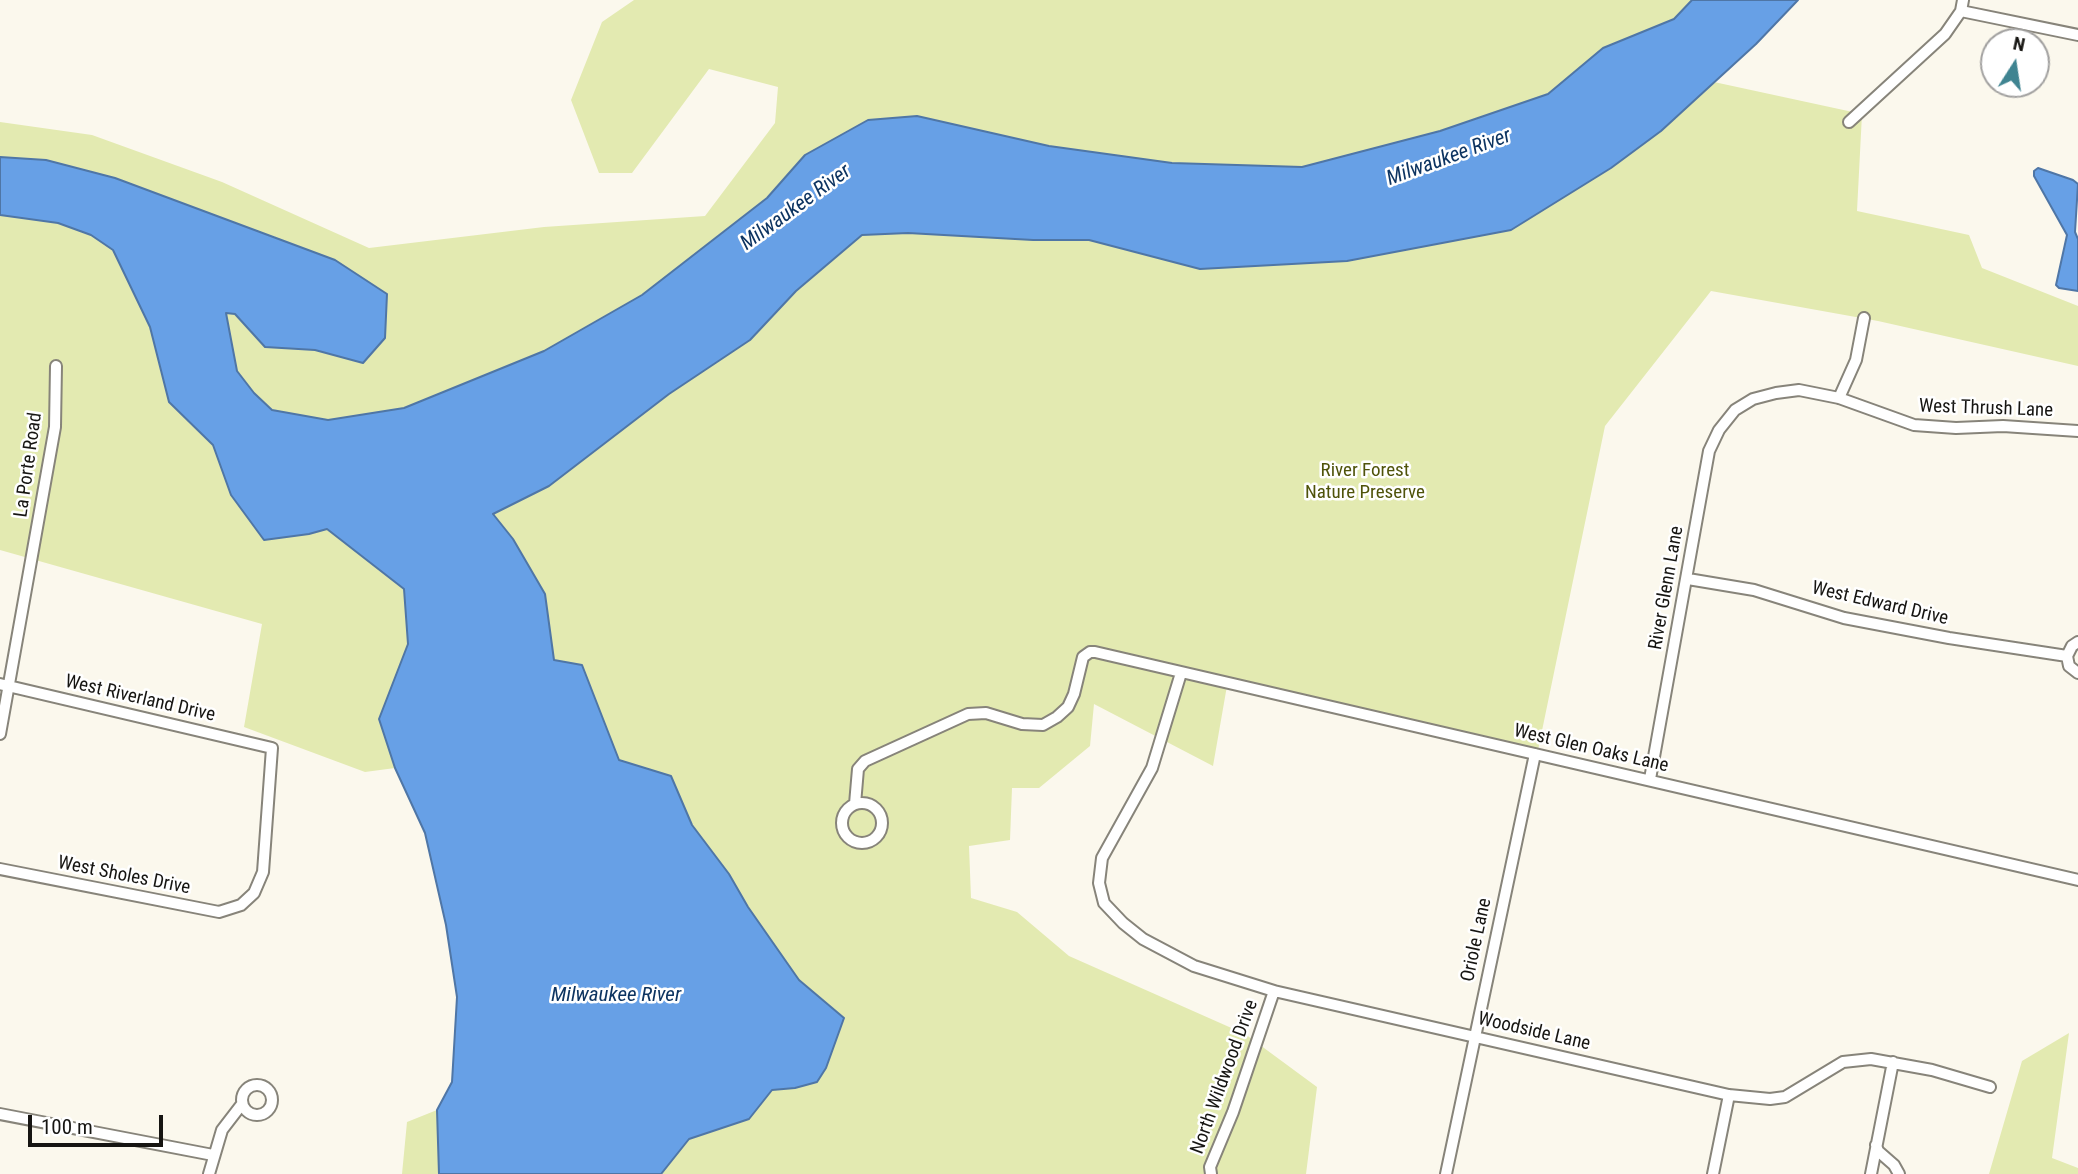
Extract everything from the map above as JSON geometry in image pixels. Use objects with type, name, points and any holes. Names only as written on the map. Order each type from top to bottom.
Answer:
[{"type":"street","points":[[1849,122],[1945,34],[1962,5],[2078,35]]},
{"type":"street","points":[[1839,398],[1856,360],[1864,318]]},
{"type":"street","name":"La Porte Road","points":[[0,734],[5,685],[55,427],[56,366]]},
{"type":"street","name":"West Thrush Lane","points":[[1735,410],[1753,399],[1800,390],[1839,398],[1914,425],[1956,428],[2003,426],[2078,432]]},
{"type":"street","name":"River Glenn Lane","points":[[1650,779],[1709,451],[1719,430],[1735,410]]},
{"type":"street","name":"West Edward Drive","points":[[1688,579],[1754,590],[1844,618],[2067,656]]},
{"type":"street","points":[[2078,642],[2072,646],[2067,656],[2068,666],[2078,674]]},
{"type":"street","name":"West Glen Oaks Lane","points":[[855,804],[858,769],[866,761],[968,715],[986,713],[1022,724],[1042,725],[1058,717],[1068,707],[1074,694],[1083,657],[1095,652],[2078,880]]},
{"type":"street","name":"Woodside Lane","points":[[1181,673],[1152,768],[1102,858],[1099,883],[1104,903],[1123,923],[1143,939],[1194,966],[1274,991],[1729,1095],[1770,1099],[1786,1097],[1843,1062],[1871,1059],[1932,1070],[1990,1087]]},
{"type":"street","name":"West Riverland Drive","points":[[5,685],[272,748],[263,872],[254,893],[241,905]]},
{"type":"street","name":"Oriole Lane","points":[[1446,1174],[1535,754]]},
{"type":"street","name":"West Sholes Drive","points":[[0,869],[219,912],[241,905]]},
{"type":"street","name":"North Wildwood Drive","points":[[1212,1174],[1210,1167],[1233,1112],[1274,991]]},
{"type":"street","points":[[1871,1174],[1893,1062]]},
{"type":"street","points":[[1713,1174],[1729,1095]]},
{"type":"street","points":[[209,1174],[213,1155],[226,1123],[242,1104]]},
{"type":"street","points":[[0,1114],[213,1155]]},
{"type":"street","points":[[1876,1145],[1878,1151],[1894,1165],[1899,1174]]},
{"type":"green space","points":[[634,0],[1692,0],[1674,19],[1603,48],[1548,94],[1440,131],[1302,167],[1172,163],[1049,146],[917,116],[805,155],[767,198],[642,295],[544,351],[404,408],[328,420],[272,410],[254,393],[237,371],[226,313],[235,314],[265,347],[315,350],[363,363],[335,260],[115,178],[46,160],[0,157],[0,122],[92,135],[222,182],[369,248],[544,227],[705,216],[775,123],[778,87],[709,69],[632,173],[599,173],[571,100],[602,22]]},
{"type":"green space","name":"River Forest Nature Preserve","points":[[1714,82],[1862,114],[1857,211],[1969,235],[1982,268],[2078,306],[2078,366],[1878,321],[1711,291],[1605,426],[1538,750],[1228,680],[1213,766],[1094,704],[1090,746],[1039,788],[1012,788],[1010,840],[969,846],[971,898],[1017,912],[1069,956],[1245,1034],[1317,1087],[1306,1174],[660,1174],[689,1139],[749,1119],[772,1090],[795,1088],[844,1018],[799,980],[748,907],[729,874],[692,825],[671,776],[619,760],[582,665],[554,661],[545,594],[493,514],[549,486],[669,394],[750,340],[796,291],[862,235],[908,233],[1033,240],[1089,240],[1200,269],[1592,178],[1611,168],[1661,131]]},
{"type":"green space","points":[[0,215],[58,223],[91,235],[113,250],[150,327],[169,402],[213,445],[231,495],[309,534],[327,528],[404,589],[408,644],[379,719],[395,768],[365,772],[244,727],[262,624],[0,550]]},
{"type":"green space","points":[[2069,1033],[2052,1158],[2078,1168],[2078,1174],[1989,1174],[2022,1061]]},
{"type":"green space","points":[[437,1110],[439,1174],[402,1174],[407,1122]]},
{"type":"water","name":"Milwaukee River","points":[[1692,0],[1798,0],[1756,44],[1661,131],[1611,168],[1511,230],[1347,261],[1200,269],[1089,240],[1033,240],[908,233],[862,235],[796,291],[750,340],[669,394],[549,486],[493,514],[513,539],[545,594],[554,660],[582,665],[619,760],[671,776],[692,825],[729,874],[748,907],[799,980],[844,1018],[826,1068],[817,1082],[772,1090],[749,1119],[689,1139],[661,1174],[439,1174],[437,1110],[452,1082],[457,997],[446,925],[425,833],[395,768],[379,719],[408,644],[404,589],[327,529],[264,540],[231,495],[213,445],[169,402],[150,327],[113,250],[91,235],[58,223],[0,215],[0,157],[46,160],[115,178],[335,260],[387,294],[385,338],[363,363],[315,350],[265,347],[235,314],[226,313],[237,371],[254,393],[272,410],[328,420],[404,408],[544,351],[642,295],[767,198],[805,155],[868,120],[917,116],[1049,146],[1172,163],[1302,167],[1440,131],[1548,94],[1603,48],[1674,19]]},
{"type":"water","points":[[2038,168],[2078,184],[2075,232],[2078,239],[2078,291],[2059,288],[2056,285],[2067,235],[2034,176],[2034,171]]}]
